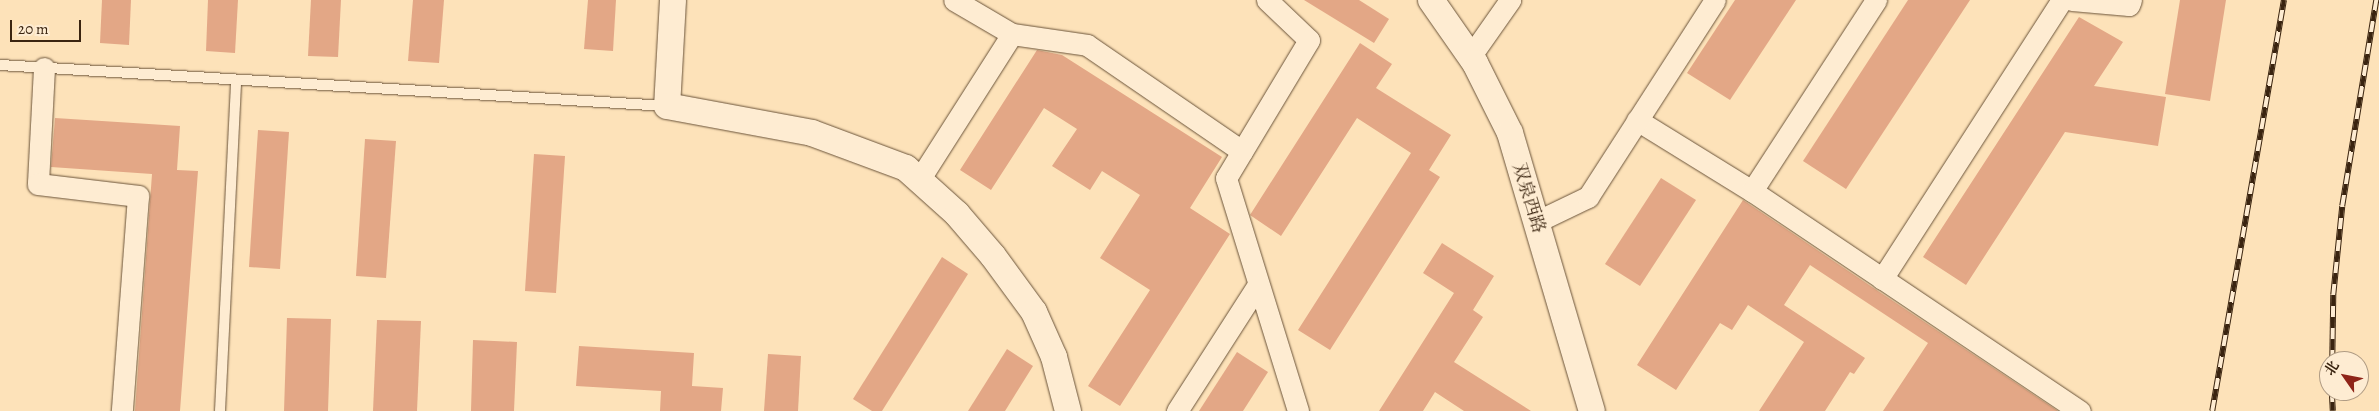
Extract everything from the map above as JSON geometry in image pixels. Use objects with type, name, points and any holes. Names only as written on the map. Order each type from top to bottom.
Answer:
[{"type":"street","points":[[673,0],[667,106],[812,133],[906,168],[957,214],[993,256],[1034,312],[1054,357],[1068,411]]},
{"type":"street","points":[[954,0],[1012,34],[1087,45],[1242,151]]},
{"type":"street","points":[[1267,0],[1309,40],[1226,178],[1295,402],[1279,411]]},
{"type":"street","name":"双泉西路","points":[[1431,0],[1470,57],[1510,133],[1592,411]]},
{"type":"street","points":[[1470,57],[1510,0]]},
{"type":"street","points":[[1536,222],[1588,197],[1715,0]]},
{"type":"street","points":[[1752,191],[1876,0]]},
{"type":"street","points":[[1882,279],[2062,0]]},
{"type":"street","points":[[2072,0],[2130,5],[2131,0]]},
{"type":"street","points":[[919,180],[1012,34]]},
{"type":"street","points":[[44,68],[38,184],[138,196],[122,411]]},
{"type":"street","points":[[1637,120],[1752,191],[2080,411]]},
{"type":"street","points":[[1177,411],[1258,285]]},
{"type":"lane","points":[[0,65],[667,106]]},
{"type":"lane","points":[[220,411],[236,81]]},
{"type":"building","points":[[102,0],[131,0],[129,45],[100,43]]},
{"type":"building","points":[[208,0],[238,0],[235,53],[206,51]]},
{"type":"building","points":[[311,0],[341,0],[338,57],[308,56]]},
{"type":"building","points":[[413,0],[444,0],[439,63],[408,61]]},
{"type":"building","points":[[588,0],[616,0],[613,51],[584,49]]},
{"type":"building","points":[[1304,0],[1359,0],[1389,19],[1374,43]]},
{"type":"building","points":[[1735,0],[1796,0],[1730,100],[1687,73]]},
{"type":"building","points":[[1908,0],[1970,0],[1846,189],[1803,161]]},
{"type":"building","points":[[2180,0],[2226,0],[2210,101],[2165,94]]},
{"type":"building","points":[[2079,17],[2123,42],[2094,86],[2166,97],[2158,146],[2065,132],[1966,285],[1923,257]]},
{"type":"building","points":[[1360,43],[1392,64],[1376,88],[1451,135],[1429,170],[1440,177],[1330,350],[1298,330],[1411,153],[1357,118],[1281,236],[1250,215]]},
{"type":"building","points":[[1037,50],[1062,55],[1222,157],[1190,208],[1230,234],[1120,406],[1088,386],[1150,290],[1100,258],[1140,195],[1102,171],[1090,190],[1052,166],[1077,129],[1044,108],[991,190],[960,170]]},
{"type":"building","points":[[55,118],[180,126],[177,170],[198,171],[180,411],[135,411],[152,174],[51,167]]},
{"type":"building","points":[[258,130],[289,132],[280,269],[249,267]]},
{"type":"building","points":[[365,139],[396,141],[386,278],[356,276]]},
{"type":"building","points":[[534,154],[565,156],[556,293],[525,291]]},
{"type":"building","points":[[1661,178],[1696,200],[1640,286],[1605,264]]},
{"type":"building","points":[[1743,200],[2058,411],[1883,411],[1928,343],[1810,265],[1784,305],[1865,358],[1854,374],[1850,372],[1825,411],[1759,411],[1804,342],[1748,305],[1732,330],[1720,323],[1676,390],[1637,365]]},
{"type":"building","points":[[1442,243],[1494,276],[1473,310],[1483,317],[1454,362],[1531,411],[1464,411],[1435,392],[1423,411],[1379,411],[1454,293],[1423,273]]},
{"type":"building","points":[[942,257],[968,274],[882,411],[872,411],[853,399]]},
{"type":"building","points":[[287,318],[331,319],[328,411],[284,411]]},
{"type":"building","points":[[377,320],[421,321],[417,411],[373,411]]},
{"type":"building","points":[[473,340],[517,342],[514,411],[471,411]]},
{"type":"building","points":[[579,346],[694,353],[692,386],[723,388],[721,411],[660,411],[661,391],[576,386]]},
{"type":"building","points":[[1007,349],[1033,366],[1005,411],[968,411]]},
{"type":"building","points":[[1237,352],[1268,372],[1243,411],[1199,411]]},
{"type":"building","points":[[768,354],[801,356],[798,411],[764,411]]},
{"type":"railway","points":[[2212,411],[2284,0]]},
{"type":"railway","points":[[2332,351],[2333,295],[2342,206],[2376,0]]},
{"type":"railway","points":[[2332,401],[2333,411]]}]
